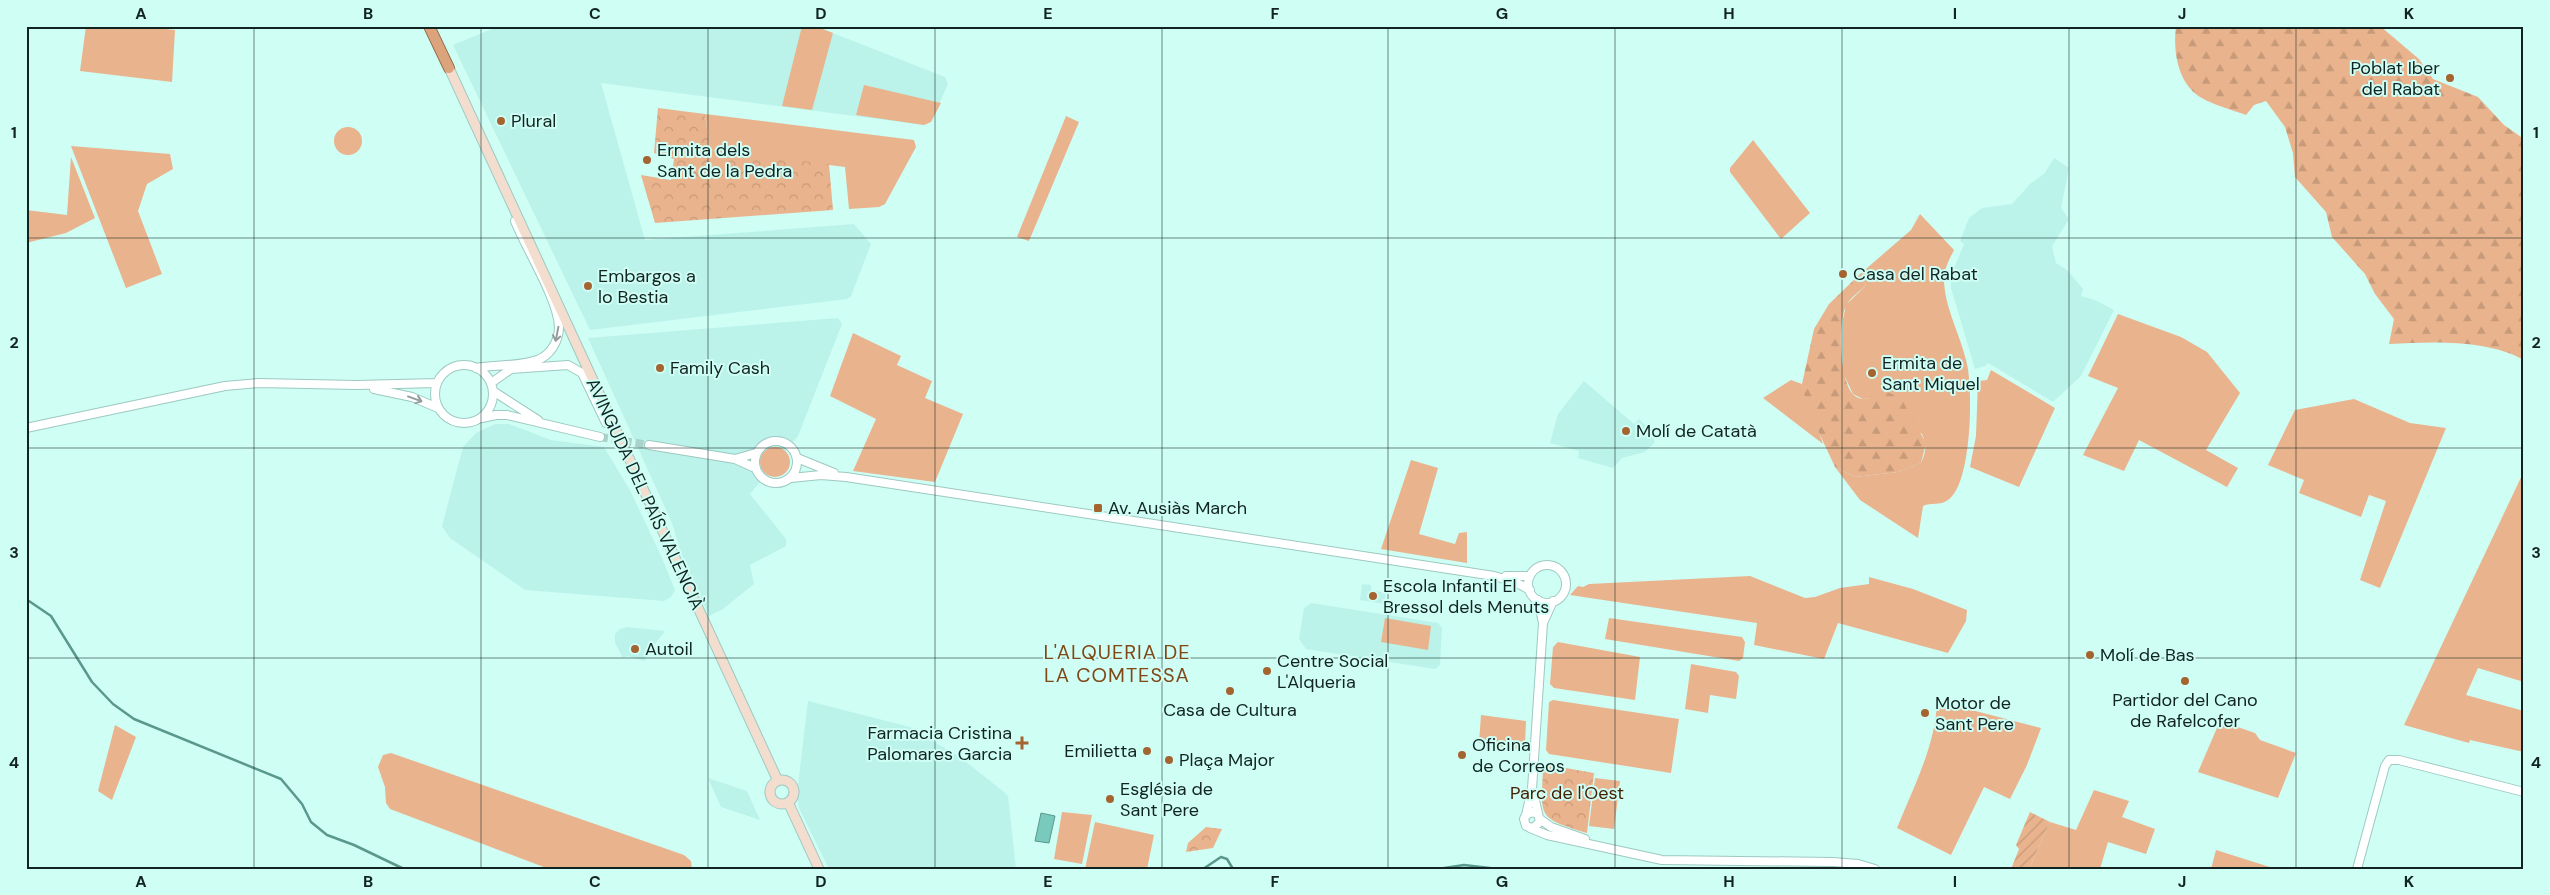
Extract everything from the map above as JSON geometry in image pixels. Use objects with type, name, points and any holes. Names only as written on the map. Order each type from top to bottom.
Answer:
[{"type":"highway","points":[[429,26],[449,68]]},
{"type":"main road","name":"AVINGUDA DEL PAÍS VALENCIÀ","points":[[449,68],[778,781]]},
{"type":"main road","points":[[778,781],[787,781],[792,786],[794,794],[788,802],[780,803],[772,798],[771,789],[778,781]]},
{"type":"main road","points":[[788,802],[819,869]]},
{"type":"street","points":[[476,368],[538,360],[551,350],[559,330],[551,299],[515,222],[513,207]]},
{"type":"street","points":[[548,426],[520,410],[492,387],[485,374],[476,368],[464,365],[451,368],[436,383],[434,396],[438,408],[445,417],[460,424],[496,415],[507,416],[548,426],[600,437]]},
{"type":"street","points":[[481,418],[491,406],[492,387],[511,369],[568,365],[582,373],[606,423],[614,426]]},
{"type":"street","points":[[26,428],[225,386],[258,383],[357,385],[436,383]]},
{"type":"street","points":[[357,385],[412,397],[438,408]]},
{"type":"street","points":[[649,445],[735,460],[755,468],[762,478],[773,484],[785,482],[791,478],[796,469],[797,458],[792,448],[778,441],[767,443],[756,453],[735,460]]},
{"type":"street","points":[[755,468],[756,453]]},
{"type":"street","points":[[797,458],[846,477]]},
{"type":"street","points":[[791,478],[821,475],[846,477],[1494,576],[1515,582],[1530,590],[1538,600],[1543,624],[1532,789],[1524,824],[1547,835],[1594,843],[1662,860],[1833,862],[1858,864],[1874,869]]},
{"type":"street","points":[[1494,576],[1530,576],[1542,566],[1552,566],[1560,570],[1565,579],[1565,589],[1559,598],[1553,601],[1538,600]]},
{"type":"street","points":[[1530,576],[1530,590]]},
{"type":"street","points":[[1543,624],[1553,601]]},
{"type":"street","points":[[2357,869],[2385,766],[2391,760],[2524,792]]},
{"type":"street","points":[[1530,828],[1538,826],[1539,816],[1532,789]]},
{"type":"street","points":[[1526,815],[1532,812],[1551,828],[1594,843]]},
{"type":"shaded area","points":[[499,26],[815,26],[945,77],[948,84],[931,122],[924,125],[601,83],[645,240],[854,224],[871,244],[851,296],[847,299],[590,330],[453,45]]},
{"type":"shaded area","points":[[2054,158],[2069,168],[2061,208],[2069,219],[2052,246],[2056,263],[2067,270],[2083,289],[2081,296],[2097,301],[2114,310],[2081,376],[2053,402],[1988,363],[1975,369],[1951,288],[1951,275],[1964,244],[1960,241],[1969,218],[1982,208],[2012,204],[2030,184],[2044,174]]},
{"type":"shaded area","points":[[838,318],[842,324],[798,436],[750,494],[786,539],[786,546],[750,565],[754,584],[723,609],[709,616],[681,553],[672,523],[588,338]]},
{"type":"shaded area","points":[[1584,381],[1634,424],[1639,419],[1649,429],[1655,442],[1645,452],[1622,458],[1613,468],[1578,458],[1579,451],[1550,443],[1558,414]]},
{"type":"shaded area","points":[[495,424],[509,424],[551,440],[604,447],[630,490],[662,558],[675,590],[671,597],[664,601],[525,590],[450,538],[442,526],[463,447],[476,433]]},
{"type":"shaded area","name":"Escola Infantil El Bressol dels Menuts","points":[[1362,584],[1371,585],[1371,590],[1386,593],[1384,604],[1360,600]]},
{"type":"shaded area","points":[[1311,603],[1438,623],[1442,628],[1440,665],[1435,669],[1306,649],[1299,639],[1304,608]]},
{"type":"shaded area","name":"Autoil","points":[[627,627],[665,631],[647,654],[645,661],[628,656],[623,658],[615,643],[615,634],[620,629]]},
{"type":"shaded area","points":[[808,701],[910,727],[961,758],[1004,792],[1008,796],[1016,869],[829,869],[799,808],[797,793]]},
{"type":"shaded area","points":[[708,778],[747,791],[760,820],[721,807]]},
{"type":"shaded area","points":[[1041,813],[1055,816],[1049,843],[1035,841]]},
{"type":"green space","points":[[86,26],[137,26],[175,30],[172,82],[80,71]]},
{"type":"green space","points":[[802,26],[815,26],[833,33],[812,110],[782,106]]},
{"type":"green space","points":[[2176,26],[2380,26],[2419,59],[2433,79],[2478,97],[2504,125],[2524,139],[2524,360],[2493,348],[2476,345],[2458,343],[2389,344],[2394,319],[2375,294],[2365,274],[2332,237],[2326,212],[2295,177],[2293,153],[2285,127],[2266,101],[2254,105],[2246,115],[2213,103],[2196,94],[2184,80],[2178,63],[2175,44]]},
{"type":"green space","points":[[864,85],[941,103],[931,122],[924,125],[856,115]]},
{"type":"green space","points":[[658,108],[705,114],[710,150],[829,164],[833,210],[655,223],[641,175],[671,180],[674,159],[654,153]]},
{"type":"green space","points":[[705,114],[914,140],[916,147],[885,204],[879,207],[849,209],[845,167],[710,150]]},
{"type":"green space","points":[[1066,116],[1079,122],[1029,241],[1017,237]]},
{"type":"green space","points":[[348,127],[358,131],[362,141],[358,151],[348,155],[338,151],[334,141],[338,131]]},
{"type":"green space","points":[[1753,140],[1810,213],[1781,239],[1730,172],[1730,168]]},
{"type":"green space","points":[[71,146],[170,154],[173,169],[147,184],[138,211],[162,274],[126,288]]},
{"type":"green space","points":[[71,157],[95,218],[66,233],[26,243],[26,210],[67,215]]},
{"type":"green space","points":[[1920,214],[1954,250],[1945,271],[1945,290],[1967,364],[1970,414],[1966,457],[1962,476],[1956,491],[1945,502],[1923,506],[1918,538],[1860,500],[1835,467],[1855,477],[1898,472],[1921,463],[1924,455],[1925,442],[1922,434],[1871,398],[1863,399],[1853,394],[1843,373],[1843,319],[1846,305],[1866,285],[1859,275],[1911,230]]},
{"type":"green space","points":[[1859,275],[1866,285],[1847,304],[1842,323],[1841,352],[1850,390],[1855,396],[1863,399],[1887,392],[1901,398],[1926,443],[1921,463],[1898,472],[1855,477],[1835,467],[1807,407],[1802,384],[1814,329],[1829,304]]},
{"type":"green space","points":[[2118,314],[2181,337],[2207,352],[2240,393],[2206,450],[2238,468],[2227,487],[2139,440],[2124,471],[2083,455],[2118,388],[2088,376]]},
{"type":"green space","points":[[853,333],[901,356],[897,365],[932,381],[925,398],[963,414],[935,482],[853,471],[876,419],[830,396]]},
{"type":"green space","points":[[1991,370],[2055,408],[2019,487],[1970,467],[1976,436],[1978,381],[1987,380]]},
{"type":"green space","points":[[1791,380],[1802,384],[1823,444],[1763,398]]},
{"type":"green space","points":[[2354,399],[2410,423],[2446,428],[2380,588],[2360,580],[2386,501],[2369,495],[2361,517],[2299,493],[2304,480],[2268,465],[2295,410]]},
{"type":"green space","points":[[775,447],[781,448],[789,456],[789,468],[781,476],[775,477],[769,476],[761,468],[760,462],[761,456],[769,448]]},
{"type":"green space","points":[[1411,460],[1438,468],[1419,534],[1455,544],[1459,533],[1467,532],[1467,563],[1381,549]]},
{"type":"green space","points":[[2524,471],[2524,564],[2522,569],[2524,571],[2524,682],[2478,668],[2466,695],[2524,711],[2524,752],[2470,740],[2469,743],[2404,725]]},
{"type":"green space","points":[[1750,576],[1805,598],[1815,597],[1840,588],[1869,584],[1869,577],[1913,589],[1967,610],[1966,621],[1948,653],[1838,623],[1824,659],[1754,645],[1757,623],[1570,595],[1578,586],[1583,587],[1589,584]]},
{"type":"green space","points":[[1385,618],[1431,626],[1428,650],[1381,642]]},
{"type":"green space","points":[[1609,618],[1742,637],[1745,642],[1743,658],[1739,661],[1605,639]]},
{"type":"green space","points":[[1558,642],[1640,657],[1635,700],[1554,688],[1550,684],[1553,647]]},
{"type":"green space","points":[[1691,664],[1736,672],[1739,676],[1736,699],[1710,695],[1708,713],[1685,709]]},
{"type":"green space","points":[[1553,700],[1679,719],[1671,773],[1549,754],[1546,750],[1549,702]]},
{"type":"green space","points":[[1937,701],[2041,728],[2027,765],[2010,799],[1984,787],[1951,855],[1897,828],[1928,750],[1933,734]]},
{"type":"green space","points":[[1481,715],[1526,721],[1525,746],[1521,750],[1479,743]]},
{"type":"green space","points":[[2220,721],[2255,733],[2260,740],[2296,753],[2278,798],[2198,772]]},
{"type":"green space","points":[[115,725],[136,737],[112,800],[98,791]]},
{"type":"green space","points":[[391,753],[684,855],[691,861],[692,869],[549,869],[390,809],[386,803],[385,787],[378,767],[383,755]]},
{"type":"green space","name":"Parc de l'Oest","points":[[1543,764],[1594,773],[1587,833],[1558,823],[1545,812],[1542,795]]},
{"type":"green space","points":[[1595,778],[1620,781],[1614,829],[1589,826]]},
{"type":"green space","points":[[2094,790],[2129,801],[2122,817],[2155,829],[2146,854],[2108,842],[2100,869],[2029,869],[2050,822],[2076,830]]},
{"type":"green space","points":[[1062,812],[1092,815],[1082,864],[1054,859]]},
{"type":"green space","points":[[2030,812],[2050,822],[2029,869],[2011,869],[2019,849],[2016,845]]},
{"type":"green space","points":[[1095,822],[1154,835],[1147,869],[1085,869]]},
{"type":"green space","points":[[1206,827],[1222,829],[1213,848],[1186,852],[1188,843]]},
{"type":"green space","points":[[2216,850],[2273,868],[2274,869],[2211,869]]},
{"type":"waterway","points":[[26,599],[51,616],[92,682],[113,704],[134,719],[281,779],[302,804],[311,822],[327,835],[354,845],[404,869]]},
{"type":"waterway","points":[[1203,869],[1221,857],[1227,859],[1233,869]]},
{"type":"waterway","points":[[1438,869],[1464,865],[1498,869]]},
{"type":"tunnel","points":[[600,437],[649,445]]},
{"type":"place","name":"Poblat Iber del Rabat","points":[[2450,78]]},
{"type":"place","name":"Plural","points":[[501,121]]},
{"type":"place","name":"Ermita dels Sant de la Pedra","points":[[647,160]]},
{"type":"place","name":"Casa del Rabat","points":[[1843,274]]},
{"type":"place","name":"Embargos a lo Bestia","points":[[588,286]]},
{"type":"place","name":"Family Cash","points":[[660,368]]},
{"type":"place","name":"Ermita de Sant Miquel","points":[[1872,373]]},
{"type":"place","name":"Molí de Catatà","points":[[1626,431]]},
{"type":"place","name":"Av. Ausiàs March","points":[[1098,508]]},
{"type":"place","name":"Escola Infantil El Bressol dels Menuts","points":[[1373,596]]},
{"type":"place","name":"Autoil","points":[[635,649]]},
{"type":"place","name":"Molí de Bas","points":[[2090,655]]},
{"type":"place","name":"Centre Social L'Alqueria","points":[[1267,671]]},
{"type":"place","name":"Partidor del Cano de Rafelcofer","points":[[2185,681]]},
{"type":"place","name":"Casa de Cultura","points":[[1230,691]]},
{"type":"place","name":"Motor de Sant Pere","points":[[1925,713]]},
{"type":"place","name":"Farmacia Cristina Palomares Garcia","points":[[1022,743]]},
{"type":"place","name":"Emilietta","points":[[1147,751]]},
{"type":"place","name":"Oficina de Correos","points":[[1462,755]]},
{"type":"place","name":"Plaça Major","points":[[1169,760]]},
{"type":"place","name":"Església de Sant Pere","points":[[1110,799]]},
{"type":"district","name":"L'ALQUERIA DE LA COMTESSA","points":[[1117,664]]}]
